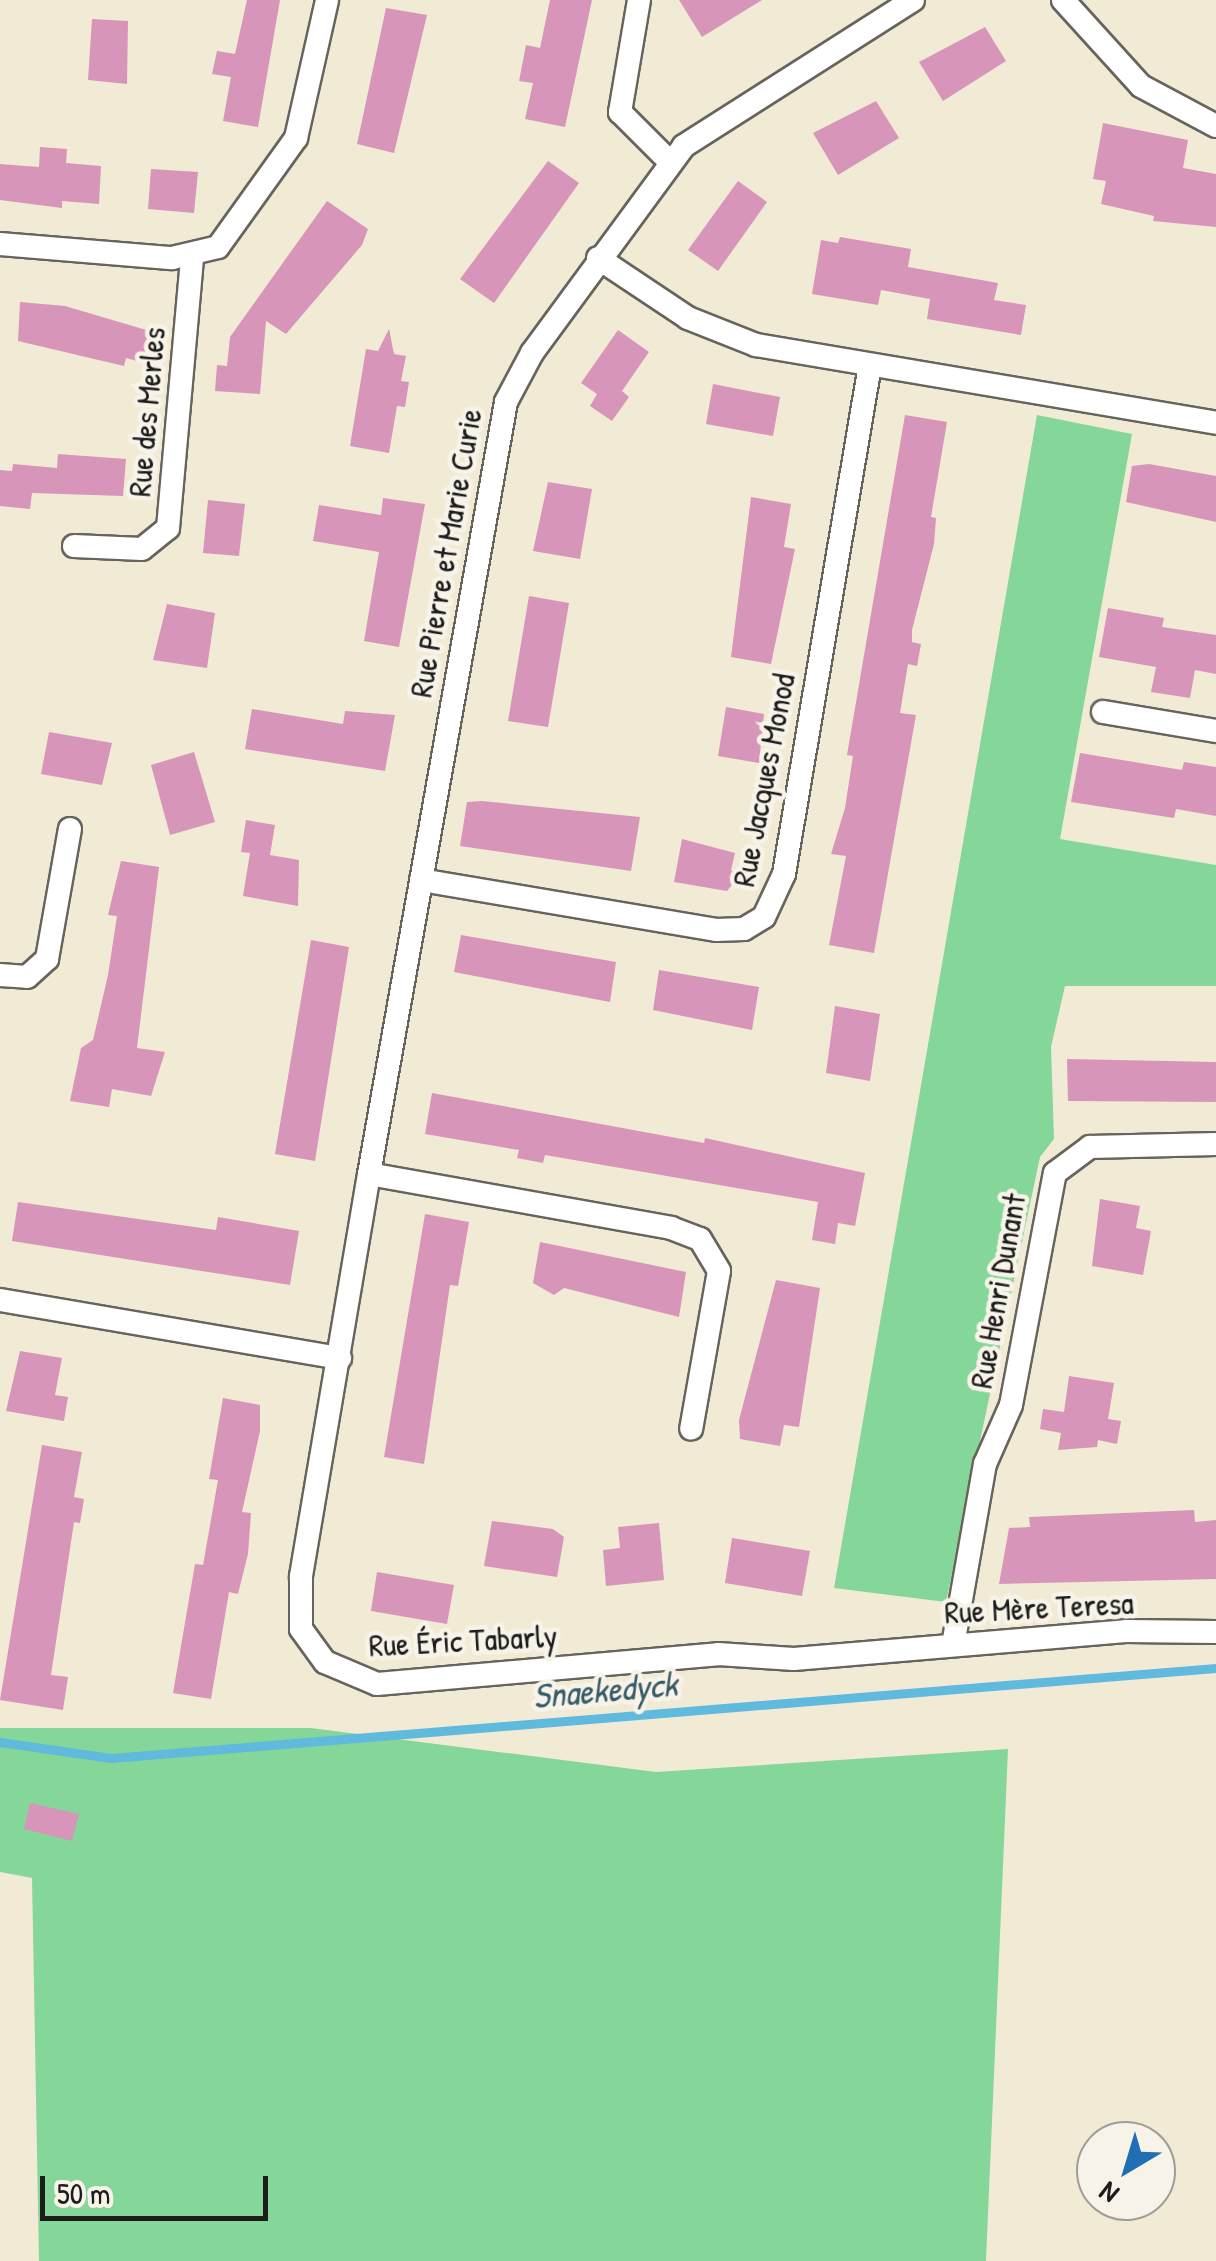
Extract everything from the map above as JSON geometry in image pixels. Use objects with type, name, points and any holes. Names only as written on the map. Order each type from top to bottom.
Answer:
[{"type":"street","points":[[0,244],[192,258],[225,242],[291,148],[327,0]]},
{"type":"street","points":[[639,0],[620,112],[629,128],[669,161]]},
{"type":"street","name":"Rue Pierre et Marie Curie","points":[[369,1174],[502,413],[524,365],[669,161],[702,131],[914,0]]},
{"type":"street","points":[[1063,0],[1141,86],[1216,126]]},
{"type":"street","name":"Rue des Merles","points":[[74,546],[142,549],[168,528],[192,258]]},
{"type":"street","points":[[598,258],[676,311],[727,336],[870,366],[1216,423]]},
{"type":"street","name":"Rue Jacques Monod","points":[[421,880],[716,930],[744,929],[764,918],[784,874],[870,366]]},
{"type":"street","points":[[1104,712],[1216,731]]},
{"type":"street","points":[[0,975],[27,977],[47,959],[70,829]]},
{"type":"street","name":"Rue Henri Dunant","points":[[953,1644],[985,1464],[1011,1405],[1055,1173],[1073,1154],[1099,1146],[1216,1144]]},
{"type":"street","points":[[369,1174],[672,1228],[700,1238],[719,1271],[691,1429]]},
{"type":"street","name":"Rue Éric Tabarly","points":[[369,1174],[298,1605],[305,1638],[334,1669],[388,1684],[718,1654],[794,1659],[865,1651]]},
{"type":"street","points":[[0,1300],[340,1358]]},
{"type":"street","name":"Rue Mère Teresa","points":[[865,1651],[1126,1631],[1216,1632]]},
{"type":"green space","points":[[1037,415],[1132,434],[1060,839],[1216,865],[1216,986],[1065,986],[1051,1047],[1054,1139],[1040,1157],[946,1602],[834,1588]]},
{"type":"green space","points":[[0,1728],[311,1728],[656,1772],[1008,1749],[986,2261],[39,2261],[32,1878],[0,1872]]},
{"type":"building","points":[[247,0],[280,0],[258,127],[223,121],[231,77],[212,74],[217,51],[235,54]]},
{"type":"building","points":[[550,0],[592,0],[565,127],[525,119],[533,83],[519,81],[526,45],[540,48]]},
{"type":"building","points":[[679,0],[762,0],[702,37]]},
{"type":"building","points":[[386,8],[427,15],[394,153],[357,144]]},
{"type":"building","points":[[92,19],[128,21],[127,84],[88,80]]},
{"type":"building","points":[[985,27],[1006,61],[943,101],[919,62]]},
{"type":"building","points":[[876,101],[899,138],[838,175],[813,133]]},
{"type":"building","points":[[1103,123],[1188,140],[1183,168],[1216,174],[1216,227],[1153,221],[1154,216],[1101,204],[1106,181],[1093,179]]},
{"type":"building","points":[[40,147],[67,149],[66,163],[101,166],[99,204],[62,201],[62,208],[0,200],[0,164],[39,167]]},
{"type":"building","points":[[548,161],[579,183],[494,303],[460,279]]},
{"type":"building","points":[[151,169],[198,172],[194,213],[148,209]]},
{"type":"building","points":[[738,181],[767,202],[718,271],[688,250]]},
{"type":"building","points":[[327,201],[368,229],[362,245],[286,334],[266,321],[260,394],[215,391],[217,365],[227,366],[230,337]]},
{"type":"building","points":[[840,237],[911,249],[908,267],[998,283],[994,300],[1026,305],[1021,335],[927,319],[930,299],[881,290],[878,305],[812,294],[821,240],[838,243]]},
{"type":"building","points":[[20,302],[65,306],[153,332],[145,363],[126,358],[124,366],[18,341]]},
{"type":"building","points":[[389,329],[394,354],[406,356],[401,381],[409,382],[405,407],[397,406],[389,453],[350,446],[366,349],[378,351]]},
{"type":"building","points":[[618,330],[649,352],[622,391],[629,397],[612,421],[590,406],[597,394],[581,383]]},
{"type":"building","points":[[713,384],[780,397],[773,436],[706,424]]},
{"type":"building","points":[[905,415],[947,422],[931,517],[936,518],[934,544],[912,630],[912,642],[921,644],[917,666],[908,664],[900,713],[916,715],[874,953],[829,945],[846,856],[831,854],[845,808],[853,756],[847,755]]},
{"type":"building","points":[[58,454],[126,459],[123,496],[32,493],[30,509],[0,506],[0,470],[12,471],[13,464],[57,468]]},
{"type":"building","points":[[1149,464],[1216,476],[1216,522],[1126,502],[1132,466]]},
{"type":"building","points":[[548,482],[592,489],[580,559],[533,551]]},
{"type":"building","points":[[751,497],[791,504],[784,547],[795,549],[771,664],[731,657]]},
{"type":"building","points":[[383,498],[425,504],[399,647],[364,641],[379,552],[313,541],[319,505],[381,515]]},
{"type":"building","points":[[208,500],[245,504],[239,556],[203,553]]},
{"type":"building","points":[[529,596],[569,603],[548,727],[508,721]]},
{"type":"building","points":[[167,604],[215,613],[207,668],[153,660]]},
{"type":"building","points":[[1108,608],[1164,618],[1162,627],[1216,635],[1216,674],[1195,670],[1190,698],[1151,692],[1156,667],[1099,657]]},
{"type":"building","points":[[726,707],[764,714],[759,763],[718,756]]},
{"type":"building","points":[[252,709],[343,724],[345,711],[395,715],[385,771],[245,749]]},
{"type":"building","points":[[49,732],[112,743],[102,785],[41,774]]},
{"type":"building","points":[[194,752],[215,822],[170,835],[151,765]]},
{"type":"building","points":[[1080,753],[1182,770],[1184,762],[1216,767],[1216,816],[1176,809],[1174,818],[1071,802]]},
{"type":"building","points":[[467,802],[640,817],[631,871],[460,846]]},
{"type":"building","points":[[246,820],[275,825],[270,855],[299,860],[298,906],[243,896],[250,853],[241,852]]},
{"type":"building","points":[[682,839],[735,853],[731,870],[739,876],[727,891],[674,882]]},
{"type":"building","points":[[121,861],[159,867],[137,1048],[165,1052],[151,1096],[112,1089],[109,1107],[70,1101],[81,1048],[93,1040],[108,975],[117,916],[108,915]]},
{"type":"building","points":[[461,935],[616,962],[610,1002],[454,972]]},
{"type":"building","points":[[311,940],[349,947],[315,1161],[275,1154]]},
{"type":"building","points":[[659,970],[759,987],[752,1030],[653,1010]]},
{"type":"building","points":[[835,1006],[880,1014],[870,1081],[826,1073]]},
{"type":"building","points":[[1067,1059],[1216,1062],[1216,1102],[1068,1101]]},
{"type":"building","points":[[432,1093],[704,1143],[705,1138],[865,1173],[855,1226],[838,1223],[835,1244],[812,1240],[818,1202],[545,1155],[543,1163],[517,1158],[519,1150],[425,1134]]},
{"type":"building","points":[[1100,1199],[1140,1206],[1136,1228],[1151,1231],[1143,1275],[1092,1266]]},
{"type":"building","points":[[18,1202],[216,1230],[218,1217],[299,1231],[290,1285],[12,1241]]},
{"type":"building","points":[[425,1214],[469,1222],[458,1286],[450,1285],[424,1464],[384,1457]]},
{"type":"building","points":[[540,1242],[686,1272],[679,1317],[564,1288],[554,1295],[533,1283]]},
{"type":"building","points":[[776,1280],[820,1288],[799,1427],[784,1425],[780,1446],[740,1439],[739,1420]]},
{"type":"building","points":[[20,1351],[62,1358],[55,1395],[68,1397],[64,1421],[6,1411]]},
{"type":"building","points":[[1069,1376],[1114,1383],[1108,1419],[1121,1421],[1117,1444],[1098,1440],[1097,1447],[1058,1450],[1061,1433],[1040,1429],[1043,1409],[1064,1412]]},
{"type":"building","points":[[223,1398],[260,1405],[260,1431],[242,1512],[251,1513],[248,1554],[238,1594],[229,1592],[211,1699],[173,1693],[195,1564],[203,1565],[218,1480],[209,1479]]},
{"type":"building","points":[[42,1445],[82,1452],[74,1497],[84,1499],[80,1523],[74,1522],[51,1675],[68,1677],[63,1710],[0,1700]]},
{"type":"building","points":[[1194,1510],[1195,1522],[1216,1520],[1216,1579],[999,1584],[1009,1528],[1030,1527],[1029,1517]]},
{"type":"building","points":[[492,1521],[553,1529],[564,1537],[557,1577],[484,1566]]},
{"type":"building","points":[[659,1523],[664,1580],[606,1586],[603,1550],[620,1548],[618,1527]]},
{"type":"building","points":[[732,1538],[810,1551],[802,1596],[725,1583]]},
{"type":"building","points":[[377,1572],[454,1585],[447,1624],[371,1611]]},
{"type":"building","points":[[30,1803],[79,1814],[72,1841],[24,1829]]},
{"type":"waterway","name":"Snaekedyck","points":[[0,1742],[111,1758],[1216,1668]]}]
